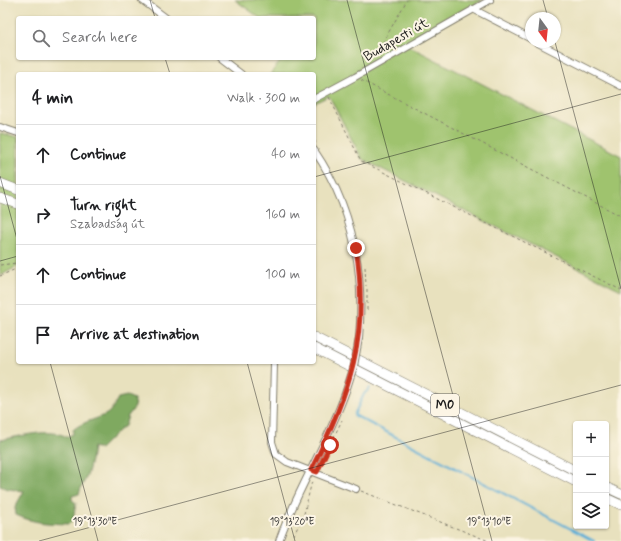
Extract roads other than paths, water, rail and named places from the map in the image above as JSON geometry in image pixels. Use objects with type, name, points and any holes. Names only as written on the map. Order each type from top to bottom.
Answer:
[{"type":"highway","points":[[0,183],[16,189]]},
{"type":"highway","points":[[0,198],[16,203]]},
{"type":"highway","name":"M0","points":[[316,339],[573,470]]},
{"type":"highway","name":"M0","points":[[316,349],[573,480]]},
{"type":"highway","points":[[609,488],[621,494]]},
{"type":"highway","points":[[609,499],[621,505]]},
{"type":"street","points":[[142,0],[163,16]]},
{"type":"street","name":"Budapesti út","points":[[316,98],[490,0]]},
{"type":"street","points":[[473,9],[525,36]]},
{"type":"street","points":[[548,48],[621,86]]},
{"type":"street","points":[[223,60],[238,72]]},
{"type":"street","points":[[0,127],[16,132]]},
{"type":"street","points":[[279,541],[287,521],[314,471],[335,421],[354,366],[358,338],[361,293],[356,248],[348,218],[338,194],[326,168],[316,153]]},
{"type":"street","points":[[274,364],[272,442],[276,454],[287,462],[314,471],[356,489]]},
{"type":"waterway","points":[[370,388],[364,394],[354,415],[594,541]]}]
